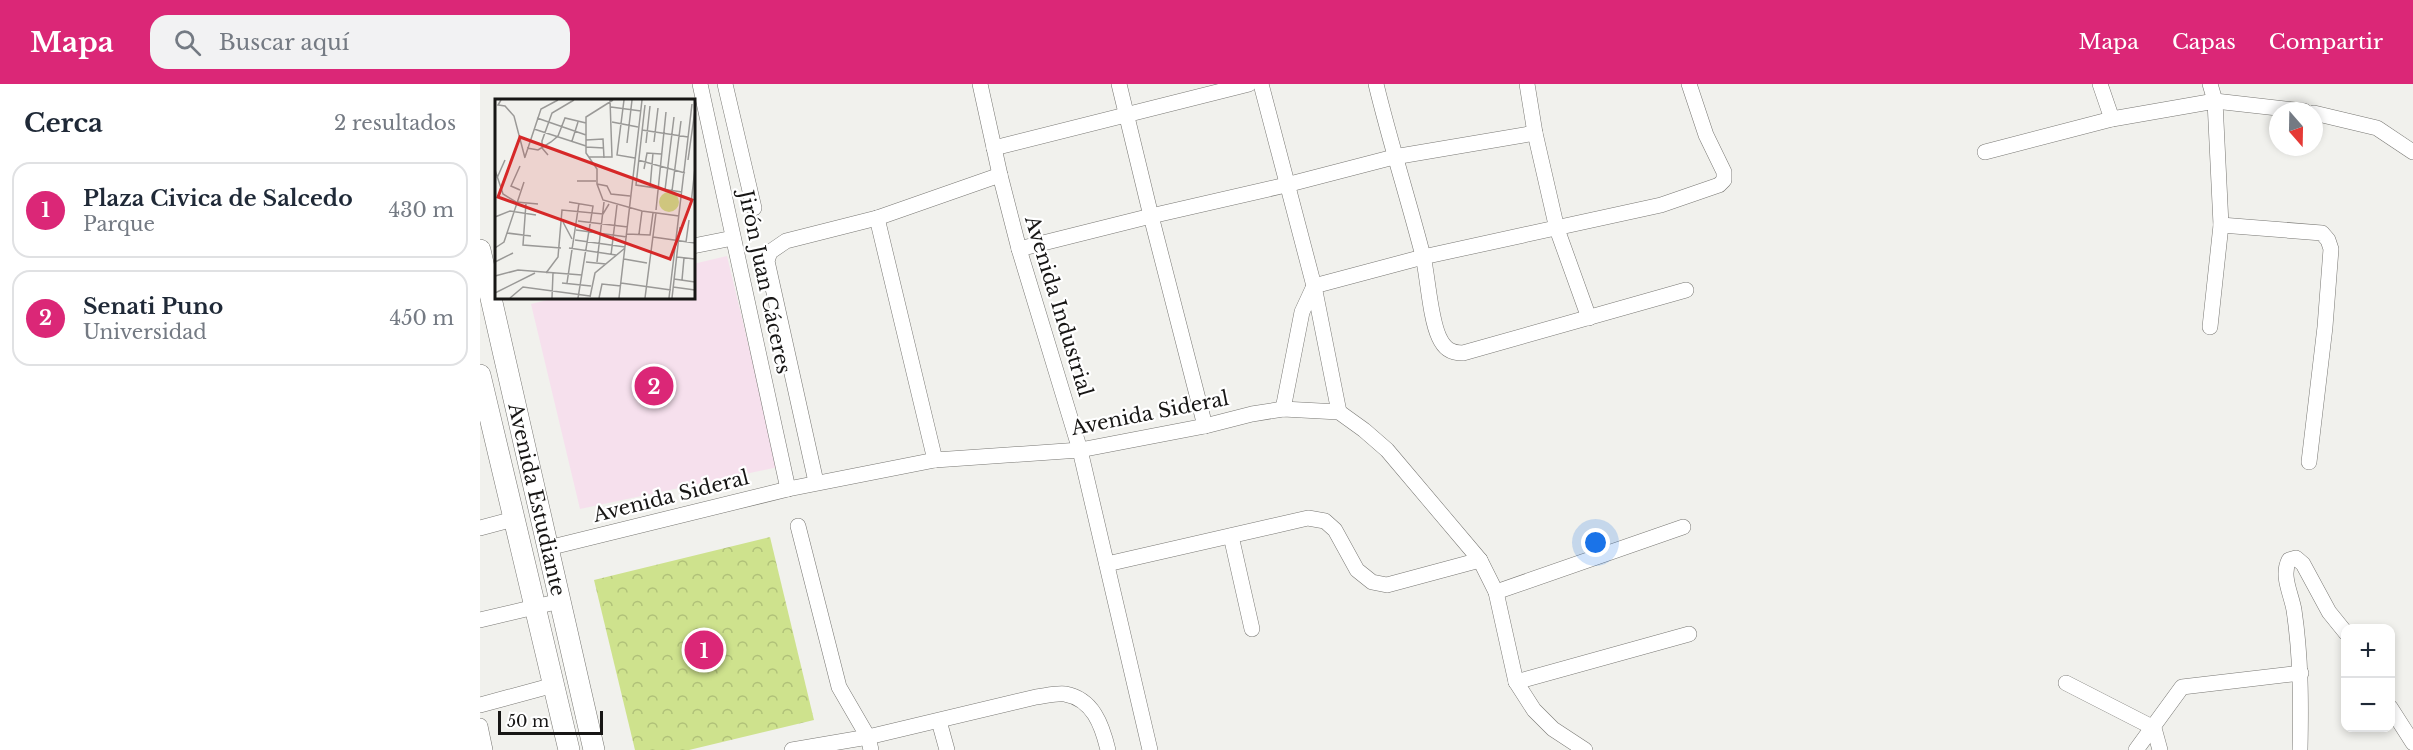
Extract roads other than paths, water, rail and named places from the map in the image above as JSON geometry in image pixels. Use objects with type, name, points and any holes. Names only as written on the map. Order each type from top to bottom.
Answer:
[{"type":"street","name":"Jirón Juan Cáceres","points":[[700,84],[788,489]]},
{"type":"street","name":"Jirón Juan Cáceres","points":[[726,84],[754,208]]},
{"type":"street","name":"Avenida Industrial","points":[[980,84],[1019,249],[1080,450],[1150,750]]},
{"type":"street","points":[[1119,84],[1150,216],[1205,426]]},
{"type":"street","points":[[994,148],[1249,84]]},
{"type":"street","points":[[1261,84],[1314,286],[1339,412],[1387,450],[1480,560],[1496,592],[1516,682],[1534,710],[1554,729],[1585,750]]},
{"type":"street","points":[[1376,84],[1423,257],[1437,335],[1452,353],[1463,353],[1686,290]]},
{"type":"street","points":[[1527,84],[1535,134],[1557,230],[1588,318]]},
{"type":"street","points":[[1314,286],[1423,257],[1557,230],[1661,205],[1719,185],[1724,180],[1724,172],[1706,135],[1689,84]]},
{"type":"street","points":[[2100,84],[2112,119]]},
{"type":"street","points":[[2210,84],[2215,101],[2221,225],[2210,327]]},
{"type":"street","points":[[1985,152],[2112,119],[2215,101],[2269,107]]},
{"type":"street","points":[[2323,115],[2377,128],[2413,152]]},
{"type":"street","points":[[1019,249],[1394,157],[1535,134]]},
{"type":"street","points":[[816,482],[767,261],[770,252],[786,241],[877,218],[1000,175]]},
{"type":"street","points":[[877,218],[935,460]]},
{"type":"street","points":[[2221,225],[2322,233],[2328,240],[2331,249],[2325,327],[2309,462]]},
{"type":"street","points":[[694,246],[733,238]]},
{"type":"street","name":"Avenida Estudiante","points":[[480,250],[594,750]]},
{"type":"street","points":[[1283,410],[1302,312],[1314,286]]},
{"type":"street","name":"Avenida Estudiante","points":[[480,375],[569,750]]},
{"type":"street","name":"Avenida Sideral","points":[[548,548],[816,482],[935,460],[1080,450],[1205,426],[1252,414],[1283,410],[1339,412]]},
{"type":"street","points":[[1107,564],[1308,518],[1325,520],[1335,530],[1357,570],[1372,582],[1387,585],[1480,560]]},
{"type":"street","points":[[480,528],[514,519]]},
{"type":"street","points":[[798,526],[839,687],[869,743]]},
{"type":"street","points":[[1496,592],[1683,527]]},
{"type":"street","points":[[1231,536],[1252,629]]},
{"type":"street","points":[[2300,750],[2301,673],[2293,607],[2284,570],[2289,560],[2296,558],[2303,564],[2329,612],[2341,627]]},
{"type":"street","points":[[480,620],[560,601]]},
{"type":"street","points":[[1516,682],[1689,634]]},
{"type":"street","points":[[2136,750],[2182,687],[2301,673]]},
{"type":"street","points":[[2066,683],[2154,728],[2160,750]]},
{"type":"street","points":[[480,705],[554,686]]},
{"type":"street","points":[[792,750],[869,743],[939,721],[1036,697],[1064,694],[1084,701],[1096,715],[1108,750]]},
{"type":"street","points":[[2395,714],[2413,743]]},
{"type":"street","points":[[939,721],[947,750]]},
{"type":"street","points":[[480,726],[485,750]]},
{"type":"place","name":"Senati Puno","points":[[654,386]]},
{"type":"place","name":"Plaza Civica de Salcedo","points":[[704,650]]}]
